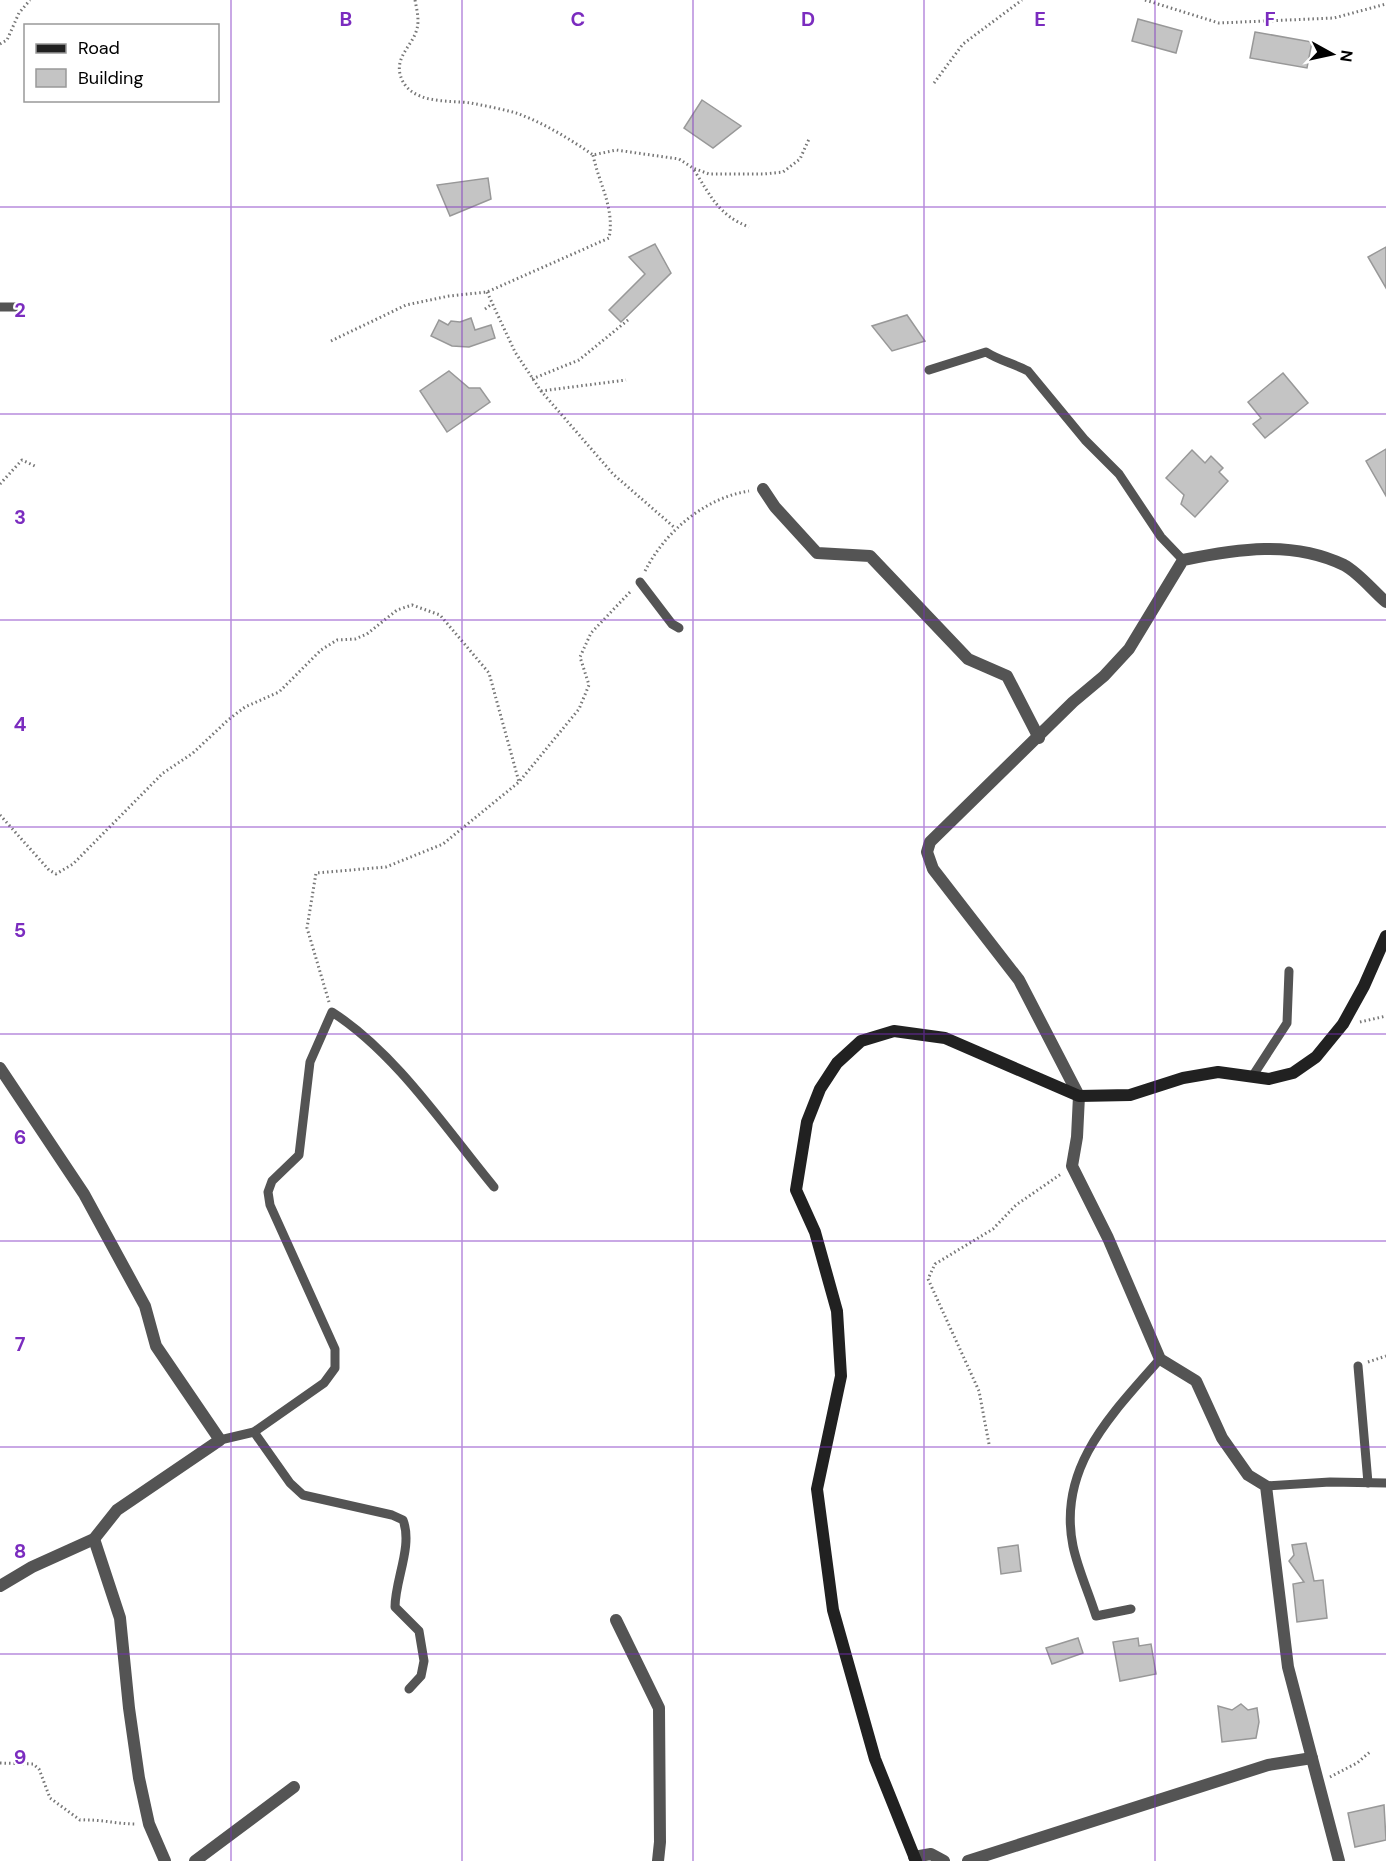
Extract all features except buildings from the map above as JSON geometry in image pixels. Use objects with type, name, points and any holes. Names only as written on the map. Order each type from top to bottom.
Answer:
[{"type":"street","points":[[763,489],[775,507],[817,553],[870,556],[969,659],[1007,676],[1039,738]]},
{"type":"street","points":[[1339,1861],[1320,1781],[1288,1667],[1266,1486],[1248,1474],[1221,1438],[1196,1381],[1160,1359],[1108,1238],[1072,1166],[1077,1137],[1079,1095],[1019,980],[933,869],[927,852],[930,842],[1129,649],[1183,560],[1241,548],[1295,549],[1345,566],[1386,602]]},
{"type":"street","points":[[944,1861],[931,1854],[915,1859],[875,1759],[833,1610],[817,1489],[841,1376],[837,1311],[815,1232],[796,1190],[807,1122],[820,1089],[837,1063],[861,1041],[894,1030],[945,1038],[1079,1095],[1130,1095],[1183,1078],[1218,1072],[1269,1079],[1293,1073],[1316,1057],[1343,1024],[1364,986],[1386,936]]},
{"type":"street","points":[[0,1068],[84,1194],[145,1306],[156,1346],[220,1440],[117,1510],[94,1539],[32,1567],[0,1586]]},
{"type":"street","points":[[94,1539],[120,1617],[139,1778],[149,1824],[165,1861]]},
{"type":"street","points":[[616,1620],[659,1708],[660,1842],[658,1861]]},
{"type":"street","points":[[968,1861],[1268,1765],[1312,1758]]},
{"type":"street","points":[[195,1861],[294,1787]]},
{"type":"lane","points":[[0,307],[18,307]]},
{"type":"lane","points":[[928,370],[986,352],[1002,362],[1028,371],[1085,440],[1119,474],[1161,537],[1183,560]]},
{"type":"lane","points":[[640,582],[672,624],[680,628]]},
{"type":"lane","points":[[1252,1077],[1287,1023],[1289,971]]},
{"type":"lane","points":[[220,1440],[254,1432],[324,1383],[335,1368],[335,1349],[270,1205],[268,1192],[272,1181],[299,1155],[310,1062],[332,1012],[354,1026],[392,1063],[494,1187]]},
{"type":"lane","points":[[1131,1609],[1096,1616],[1073,1547],[1069,1511],[1085,1454],[1102,1425],[1160,1359]]},
{"type":"lane","points":[[1358,1365],[1368,1483]]},
{"type":"lane","points":[[254,1432],[290,1483],[303,1495],[392,1515],[403,1520],[407,1531],[395,1595],[395,1607],[419,1631],[424,1661],[421,1676],[409,1689]]},
{"type":"lane","points":[[1266,1486],[1330,1482],[1386,1483]]},
{"type":"path","points":[[0,44],[7,40],[19,13],[30,0]]},
{"type":"path","points":[[331,341],[406,305],[449,296],[488,292],[609,238],[612,216],[592,155],[573,141],[519,114],[497,108],[420,97],[407,87],[400,74],[401,61],[416,32],[418,18],[416,0]]},
{"type":"path","points":[[934,83],[963,45],[1022,0]]},
{"type":"path","points":[[1144,0],[1220,23],[1334,18],[1386,4]]},
{"type":"path","points":[[592,155],[616,150],[679,159],[693,168],[718,175],[783,172],[800,159],[809,139]]},
{"type":"path","points":[[693,168],[713,203],[733,221],[748,227]]},
{"type":"path","points":[[488,292],[515,352],[541,391],[613,474],[675,528]]},
{"type":"path","points":[[485,309],[492,304]]},
{"type":"path","points":[[532,379],[579,360],[628,321]]},
{"type":"path","points":[[541,391],[626,380]]},
{"type":"path","points":[[0,484],[22,460],[37,467]]},
{"type":"path","points":[[332,1012],[308,928],[316,873],[386,867],[443,844],[519,782],[579,709],[589,685],[580,657],[591,633],[640,582],[662,541],[675,528],[733,493],[763,489]]},
{"type":"path","points":[[0,815],[48,870],[57,874],[73,864],[163,772],[193,753],[245,707],[279,692],[337,640],[355,639],[367,634],[396,610],[412,605],[440,615],[489,673],[519,782]]},
{"type":"path","points":[[1343,1024],[1374,1021],[1386,1016]]},
{"type":"path","points":[[989,1444],[979,1391],[928,1279],[935,1264],[993,1229],[1016,1205],[1072,1166]]},
{"type":"path","points":[[1358,1365],[1386,1356]]},
{"type":"path","points":[[1320,1781],[1339,1774],[1371,1751]]},
{"type":"path","points":[[0,1763],[33,1764],[39,1769],[50,1798],[80,1820],[97,1819],[117,1824],[149,1824]]}]
